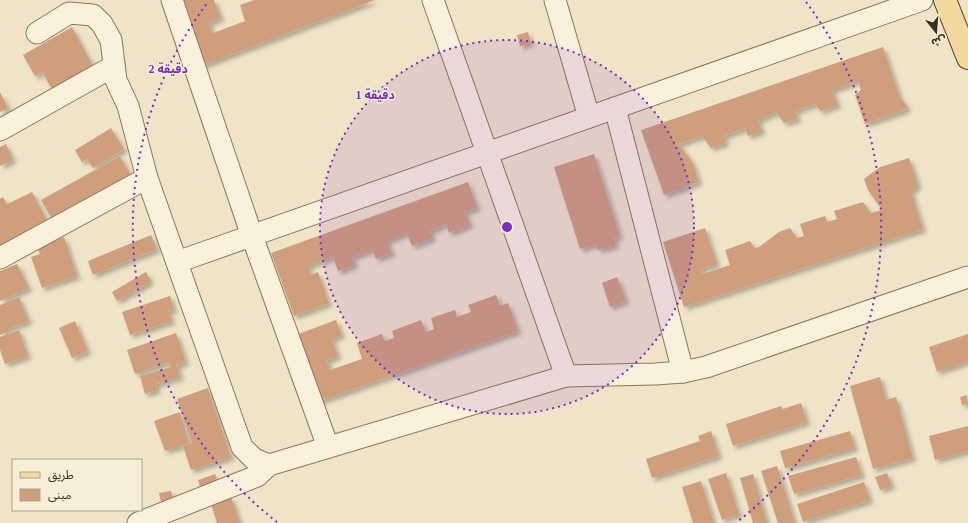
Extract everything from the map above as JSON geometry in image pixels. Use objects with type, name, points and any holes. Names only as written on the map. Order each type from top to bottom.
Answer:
[{"type":"main road","points":[[945,0],[968,58]]},
{"type":"street","points":[[172,0],[252,236],[328,447]]},
{"type":"street","points":[[433,0],[566,376]]},
{"type":"street","points":[[555,0],[589,117]]},
{"type":"street","points":[[177,262],[922,0]]},
{"type":"street","points":[[37,33],[68,13],[92,14],[102,24],[111,40],[116,80],[128,106],[147,178],[242,447],[254,459],[269,465]]},
{"type":"street","points":[[0,130],[114,66]]},
{"type":"street","points":[[615,108],[683,372]]},
{"type":"street","points":[[0,258],[147,178]]},
{"type":"street","points":[[138,523],[257,476],[269,465],[566,376],[683,372],[706,366],[968,277]]},
{"type":"building","points":[[176,0],[214,0],[221,18],[209,23],[213,33],[245,21],[240,5],[254,0],[375,0],[201,66]]},
{"type":"building","points":[[72,27],[95,70],[54,93],[42,72],[35,76],[23,55]]},
{"type":"building","points":[[528,32],[531,43],[520,46],[517,35]]},
{"type":"building","points":[[883,47],[900,97],[908,107],[903,111],[865,124],[855,95],[861,90],[858,81],[832,90],[838,105],[821,111],[815,104],[795,111],[798,119],[784,123],[776,112],[758,120],[762,131],[748,136],[745,128],[724,136],[726,143],[711,148],[702,136],[679,144],[693,163],[699,182],[664,195],[641,130]]},
{"type":"building","points":[[0,92],[8,108],[0,112]]},
{"type":"building","points":[[111,128],[124,149],[93,168],[87,159],[82,162],[75,150]]},
{"type":"building","points":[[6,144],[13,160],[0,166],[0,147]]},
{"type":"building","points":[[594,154],[620,236],[614,238],[616,245],[598,250],[596,244],[580,249],[554,167]]},
{"type":"building","points":[[120,156],[131,176],[52,219],[41,200]]},
{"type":"building","points":[[909,158],[918,185],[911,191],[923,229],[684,307],[663,242],[705,228],[717,264],[701,269],[702,274],[730,265],[725,250],[750,241],[755,248],[759,247],[779,232],[790,228],[797,238],[804,236],[800,224],[825,216],[827,222],[837,219],[834,211],[863,202],[871,213],[882,210],[868,190],[864,179],[880,167]]},
{"type":"building","points":[[468,182],[477,208],[465,212],[470,225],[449,233],[446,224],[430,231],[433,238],[412,246],[407,233],[387,241],[392,253],[376,259],[372,250],[352,257],[355,265],[338,271],[333,257],[308,266],[311,275],[318,272],[329,303],[294,316],[271,253]]},
{"type":"building","points":[[32,192],[49,224],[0,249],[0,199],[3,197],[7,204]]},
{"type":"building","points":[[151,235],[157,249],[93,275],[88,261]]},
{"type":"building","points":[[64,237],[77,276],[42,288],[31,257],[40,254],[37,246]]},
{"type":"building","points":[[17,264],[29,288],[0,301],[0,271]]},
{"type":"building","points":[[146,272],[151,281],[117,301],[112,292]]},
{"type":"building","points":[[617,277],[626,301],[610,307],[602,283]]},
{"type":"building","points":[[496,295],[500,306],[508,303],[518,331],[317,402],[293,336],[336,320],[342,335],[332,339],[338,356],[327,360],[330,370],[362,359],[357,343],[382,334],[385,341],[394,338],[392,331],[421,320],[426,332],[434,329],[431,318],[455,310],[457,317],[471,312],[468,305]]},
{"type":"building","points":[[170,296],[174,309],[168,311],[172,321],[130,335],[122,312]]},
{"type":"building","points":[[19,297],[29,321],[8,329],[9,331],[0,335],[0,305]]},
{"type":"building","points":[[75,321],[88,351],[72,358],[59,328]]},
{"type":"building","points":[[19,330],[28,356],[5,364],[0,350],[0,337]]},
{"type":"building","points":[[176,333],[186,362],[177,365],[180,377],[156,384],[157,390],[145,394],[140,376],[171,367],[169,362],[135,374],[127,350]]},
{"type":"building","points":[[968,334],[968,361],[937,372],[929,347]]},
{"type":"building","points":[[880,377],[886,400],[896,397],[913,458],[873,469],[850,386]]},
{"type":"building","points":[[208,388],[231,457],[191,470],[183,446],[192,443],[177,399]]},
{"type":"building","points":[[967,395],[968,404],[962,405],[960,397]]},
{"type":"building","points":[[801,403],[807,422],[733,446],[726,424],[781,406],[783,409]]},
{"type":"building","points":[[180,412],[189,443],[165,451],[154,421]]},
{"type":"building","points":[[968,426],[968,451],[935,460],[929,436]]},
{"type":"building","points":[[711,431],[719,456],[652,478],[646,459],[700,441],[698,436]]},
{"type":"building","points":[[850,431],[855,448],[785,468],[780,451]]},
{"type":"building","points":[[856,457],[862,475],[794,494],[788,476]]},
{"type":"building","points":[[777,466],[795,523],[778,523],[761,471]]},
{"type":"building","points":[[726,473],[739,514],[722,520],[708,479]]},
{"type":"building","points":[[887,473],[892,486],[880,490],[875,477]]},
{"type":"building","points":[[215,474],[220,488],[202,494],[198,480]]},
{"type":"building","points":[[753,474],[767,523],[753,523],[740,478]]},
{"type":"building","points":[[701,481],[714,523],[693,523],[682,487]]},
{"type":"building","points":[[864,482],[870,500],[803,522],[797,504]]},
{"type":"building","points":[[171,491],[174,505],[162,507],[159,493]]},
{"type":"building","points":[[231,497],[240,523],[217,523],[211,504]]}]
